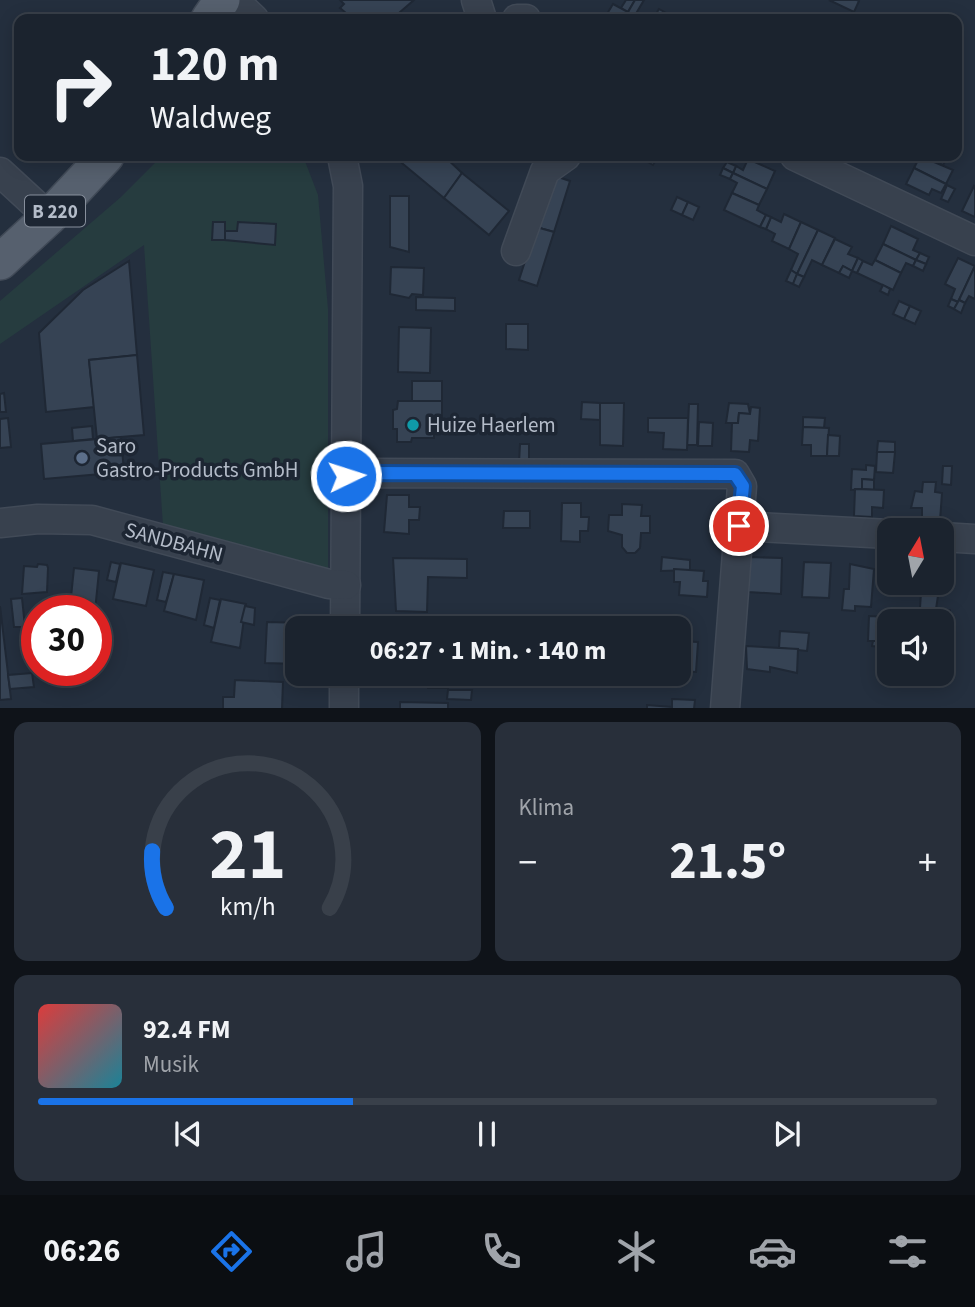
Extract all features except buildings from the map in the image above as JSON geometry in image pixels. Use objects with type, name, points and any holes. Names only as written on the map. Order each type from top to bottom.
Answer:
[{"type":"main road","name":"B 220","points":[[0,262],[49,218],[101,161]]},
{"type":"street","points":[[234,0],[249,14]]},
{"type":"street","points":[[343,161],[348,186],[345,616]]},
{"type":"street","points":[[516,251],[544,172],[558,161]]},
{"type":"street","points":[[806,161],[975,241]]},
{"type":"street","points":[[0,172],[49,218]]},
{"type":"street","points":[[346,476],[367,473],[735,474],[743,486],[724,708]]},
{"type":"street","name":"SANDBAHN","points":[[0,523],[38,519],[92,520],[329,583],[346,585]]},
{"type":"street","points":[[739,526],[877,533]]},
{"type":"street","points":[[954,538],[975,539]]},
{"type":"street","points":[[344,686],[344,708]]},
{"type":"green space","points":[[157,161],[305,161],[318,195],[328,309],[328,571],[163,526],[144,245],[0,344],[0,301],[121,197]]},
{"type":"place","name":"Huize Haerlem","points":[[413,425]]},
{"type":"place","name":"Saro Gastro-Products GmbH","points":[[82,458]]},
{"type":"route","points":[[346,476],[367,473],[735,474],[743,486],[739,526]]}]
